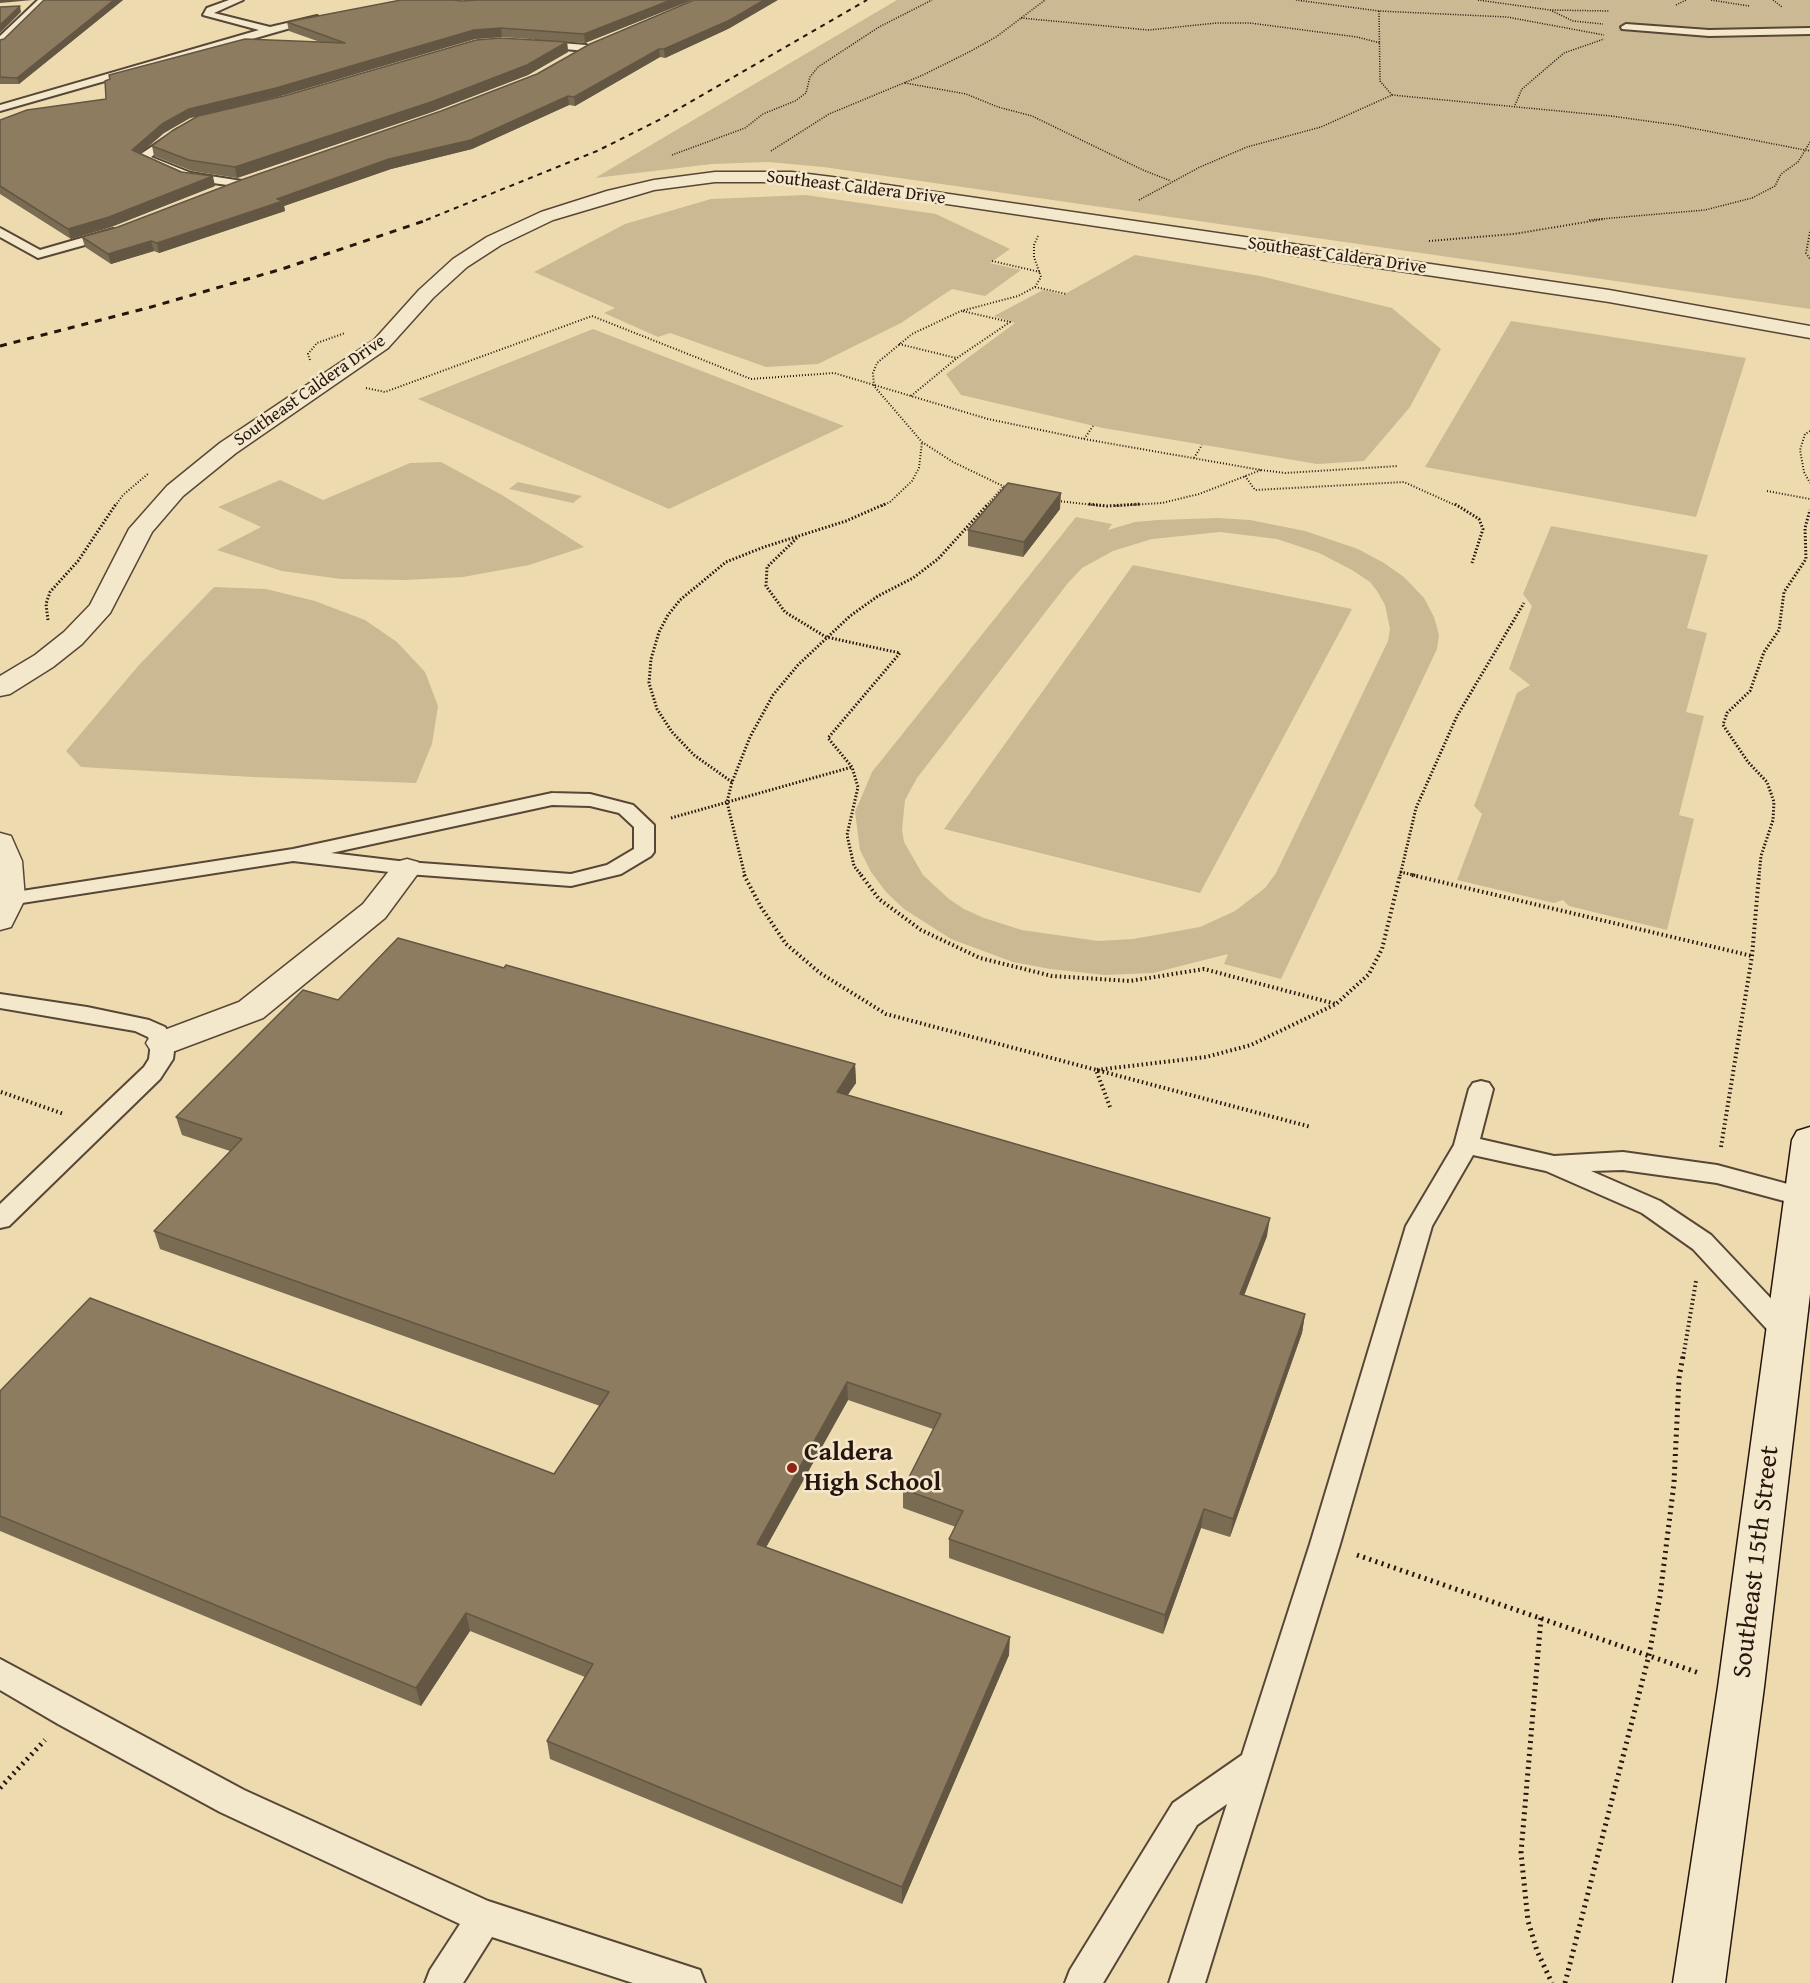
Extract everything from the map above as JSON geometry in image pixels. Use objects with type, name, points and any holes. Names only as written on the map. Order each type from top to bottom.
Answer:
[{"type":"street","name":"Southeast Caldera Drive","points":[[0,687],[44,662],[73,638],[101,608],[141,530],[175,491],[228,448],[330,381],[381,344],[442,278],[494,241],[548,216],[613,195],[654,185],[716,177],[792,177],[832,182],[1610,296],[1810,332]]},
{"type":"street","name":"Southeast Caldera Drive","points":[[1610,296],[1810,314]]},
{"type":"street","points":[[0,842],[7,861],[5,909]]},
{"type":"street","points":[[162,1043],[251,1010],[374,911],[407,868]]},
{"type":"street","name":"Southeast 15th Street","points":[[1699,1983],[1741,1687],[1786,1332],[1807,1198],[1810,1140]]},
{"type":"lane","points":[[238,0],[210,10],[208,15],[271,30]]},
{"type":"lane","points":[[24,8],[39,4]]},
{"type":"lane","points":[[0,42],[39,4]]},
{"type":"lane","points":[[0,108],[271,30],[328,16]]},
{"type":"lane","points":[[1626,27],[1709,33],[1810,31]]},
{"type":"lane","points":[[523,43],[591,46],[568,58]]},
{"type":"lane","points":[[186,127],[142,158],[188,176],[243,182],[216,193]]},
{"type":"lane","points":[[0,232],[38,254],[127,228]]},
{"type":"lane","points":[[5,909],[293,855],[552,800],[590,800],[626,809],[644,825],[644,852],[614,870],[571,880],[407,868],[293,855]]},
{"type":"lane","points":[[0,1001],[141,1025],[157,1032],[162,1043],[160,1059],[152,1073],[0,1219]]},
{"type":"lane","points":[[1187,1983],[1325,1544],[1419,1226],[1466,1145],[1481,1089]]},
{"type":"lane","points":[[1466,1145],[1552,1164],[1651,1207],[1677,1222],[1702,1242],[1786,1332]]},
{"type":"lane","points":[[1552,1164],[1623,1161],[1717,1174],[1807,1198]]},
{"type":"lane","points":[[0,1673],[69,1714],[232,1800],[484,1917],[687,1983]]},
{"type":"lane","points":[[1083,1983],[1185,1814],[1255,1766]]},
{"type":"lane","points":[[442,1983],[484,1917]]},
{"type":"path","points":[[672,155],[745,129],[763,114],[795,101],[806,93],[810,77],[819,67],[879,27],[932,0]]},
{"type":"path","points":[[766,154],[829,114],[904,83],[969,52],[1045,0]]},
{"type":"path","points":[[1296,0],[1380,11],[1506,16],[1610,37],[1564,53],[1522,89],[1515,105]]},
{"type":"path","points":[[1478,0],[1550,10],[1615,11]]},
{"type":"path","points":[[1670,7],[1686,0]]},
{"type":"path","points":[[1550,10],[1573,21],[1626,27]]},
{"type":"path","points":[[1380,11],[1380,81],[1392,95]]},
{"type":"path","points":[[1021,18],[1148,30],[1205,24],[1250,23],[1357,37],[1380,43]]},
{"type":"path","points":[[904,83],[966,94],[998,107],[1032,116],[1143,170],[1171,181]]},
{"type":"path","points":[[1136,202],[1171,181],[1247,147],[1322,126],[1392,95],[1515,105],[1676,125],[1810,151]]},
{"type":"path","points":[[1421,242],[1514,234],[1591,219],[1705,210],[1752,198],[1775,186],[1781,174],[1798,162],[1810,142]]},
{"type":"path","points":[[1810,232],[1806,253],[1810,259]]},
{"type":"path","points":[[1012,490],[953,462],[922,442],[874,386],[873,373],[877,363],[912,334],[960,310],[1018,296],[1035,286],[1041,278],[1034,257],[1034,245],[1039,234]]},
{"type":"path","points":[[992,261],[1040,272]]},
{"type":"path","points":[[1035,286],[1066,294]]},
{"type":"path","points":[[910,397],[957,358],[1010,322],[960,310]]},
{"type":"path","points":[[330,381],[385,392],[592,315],[751,379],[834,374],[988,419],[1084,439],[1261,470],[1285,473],[1398,466]]},
{"type":"path","points":[[308,368],[308,354],[311,348],[329,338],[352,331]]},
{"type":"path","points":[[899,344],[957,358]]},
{"type":"path","points":[[1084,439],[1093,426]]},
{"type":"path","points":[[1810,431],[1805,434],[1800,450],[1804,472],[1810,483]]},
{"type":"path","points":[[732,782],[694,755],[672,732],[657,709],[649,683],[651,659],[659,632],[668,615],[680,600],[726,562],[873,511],[901,494],[919,468],[922,442]]},
{"type":"path","points":[[1194,458],[1202,445]]},
{"type":"path","points":[[47,626],[46,604],[50,592],[78,561],[103,521],[123,495],[156,467]]},
{"type":"path","points":[[1050,499],[1107,506],[1154,504],[1199,494],[1261,470]]},
{"type":"path","points":[[1245,476],[1254,490],[1404,482],[1454,503],[1479,519],[1483,529],[1472,563]]},
{"type":"path","points":[[1003,487],[938,559],[913,578],[878,596],[826,637],[772,695],[750,737],[732,782],[727,802],[745,877],[761,907],[786,944],[820,973],[886,1014],[1311,1127]]},
{"type":"path","points":[[1767,491],[1810,499]]},
{"type":"path","points":[[797,538],[767,567],[766,586],[784,612],[826,637],[900,653],[828,738],[852,767],[858,787],[847,835],[854,866],[879,899],[921,930],[980,958],[1052,976],[1130,981],[1204,969],[1336,1004]]},
{"type":"path","points":[[1096,1070],[1206,1058],[1251,1045],[1336,1004],[1369,974],[1382,949],[1416,808],[1457,716],[1524,603]]},
{"type":"path","points":[[644,825],[852,767]]},
{"type":"path","points":[[1400,872],[1752,956]]},
{"type":"path","points":[[1096,1070],[1110,1107]]},
{"type":"path","points":[[1,1092],[99,1126]]},
{"type":"path","points":[[1325,1544],[1741,1687]]},
{"type":"path","points":[[1541,1618],[1521,1853],[1528,1921],[1537,1951],[1552,1983]]},
{"type":"path","points":[[0,1788],[69,1714]]},
{"type":"shaded area","points":[[897,0],[1810,0],[1810,309],[823,167],[768,162],[712,164],[595,178]]},
{"type":"shaded area","points":[[806,195],[936,214],[1010,249],[990,263],[1021,270],[985,296],[952,289],[901,323],[818,364],[766,367],[670,333],[658,337],[604,313],[615,308],[534,272],[625,224],[711,199]]},
{"type":"shaded area","points":[[1135,255],[1260,276],[1392,308],[1441,349],[1410,407],[1364,461],[1317,464],[1103,428],[961,395],[946,374],[1015,323],[994,316],[1043,290],[1063,295]]},
{"type":"shaded area","points":[[1511,321],[1746,358],[1696,517],[1425,467]]},
{"type":"shaded area","points":[[593,329],[844,426],[669,509],[418,399]]},
{"type":"shaded area","points":[[441,462],[502,495],[584,547],[529,565],[463,577],[405,580],[341,579],[282,571],[217,550],[261,527],[218,507],[280,480],[323,500],[410,463]]},
{"type":"shaded area","points":[[518,482],[582,496],[573,503],[509,489]]},
{"type":"shaded area","points":[[1076,517],[1112,524],[1108,530],[1135,522],[1218,518],[1250,520],[1305,531],[1358,549],[1404,577],[1424,598],[1434,617],[1439,635],[1437,649],[1281,979],[1224,964],[1228,954],[1153,973],[1105,975],[1013,962],[951,939],[904,909],[886,892],[871,872],[860,850],[855,812],[872,772]],"holes":[[[1220,532],[1277,539],[1319,553],[1370,582],[1385,605],[1390,629],[1388,641],[1276,873],[1265,888],[1235,911],[1200,927],[1133,939],[1098,941],[1022,930],[984,918],[949,899],[923,875],[904,842],[902,830],[905,800],[917,778],[1082,568],[1113,551],[1152,539]]]},
{"type":"shaded area","points":[[1551,526],[1708,555],[1687,628],[1707,633],[1686,712],[1704,716],[1679,815],[1694,819],[1667,930],[1569,906],[1563,900],[1554,903],[1457,880],[1482,814],[1474,806],[1517,693],[1530,685],[1509,669],[1532,606],[1523,594]]},
{"type":"shaded area","points":[[1133,565],[1352,609],[1200,893],[944,829]]},
{"type":"shaded area","points":[[214,587],[266,589],[315,601],[365,620],[397,642],[425,672],[438,706],[432,744],[416,783],[81,767],[66,751],[139,665]]},
{"type":"building","points":[[44,0],[114,0],[17,78],[0,77],[0,40],[4,39]]},
{"type":"building","points":[[401,0],[671,0],[584,34],[501,28],[474,30],[276,88],[189,109],[162,124],[132,150],[181,172],[213,176],[109,217],[68,229],[0,186],[0,120],[27,110],[106,99],[105,81],[110,79],[109,75],[245,39],[345,43],[287,22]]},
{"type":"building","points":[[694,0],[764,0],[730,20],[664,49],[659,49],[574,97],[568,96],[471,140],[389,159],[277,199],[283,201],[157,243],[151,241],[108,254],[82,237],[118,227],[241,180],[441,111],[537,74],[590,44]]},
{"type":"building","points":[[20,6],[0,25],[0,7]]},
{"type":"building","points":[[501,38],[567,42],[527,65],[431,102],[235,167],[189,160],[152,146],[198,116],[284,96],[476,40]]},
{"type":"building","points":[[1008,483],[1061,493],[1024,542],[968,530]]},
{"type":"building","points":[[398,938],[504,968],[506,965],[855,1064],[837,1092],[1270,1218],[1240,1294],[1305,1314],[1233,1519],[1204,1509],[1165,1615],[949,1539],[963,1511],[903,1489],[941,1414],[847,1382],[757,1544],[1010,1637],[902,1887],[547,1741],[593,1664],[466,1613],[416,1688],[0,1516],[0,1391],[90,1298],[554,1474],[609,1392],[154,1231],[242,1139],[176,1117],[303,990],[338,1000]]},
{"type":"railway","points":[[426,220],[597,151],[661,119],[867,0]]},
{"type":"railway","points":[[0,346],[151,307],[282,269],[430,219]]},
{"type":"place","name":"Caldera High School","points":[[792,1468]]}]
